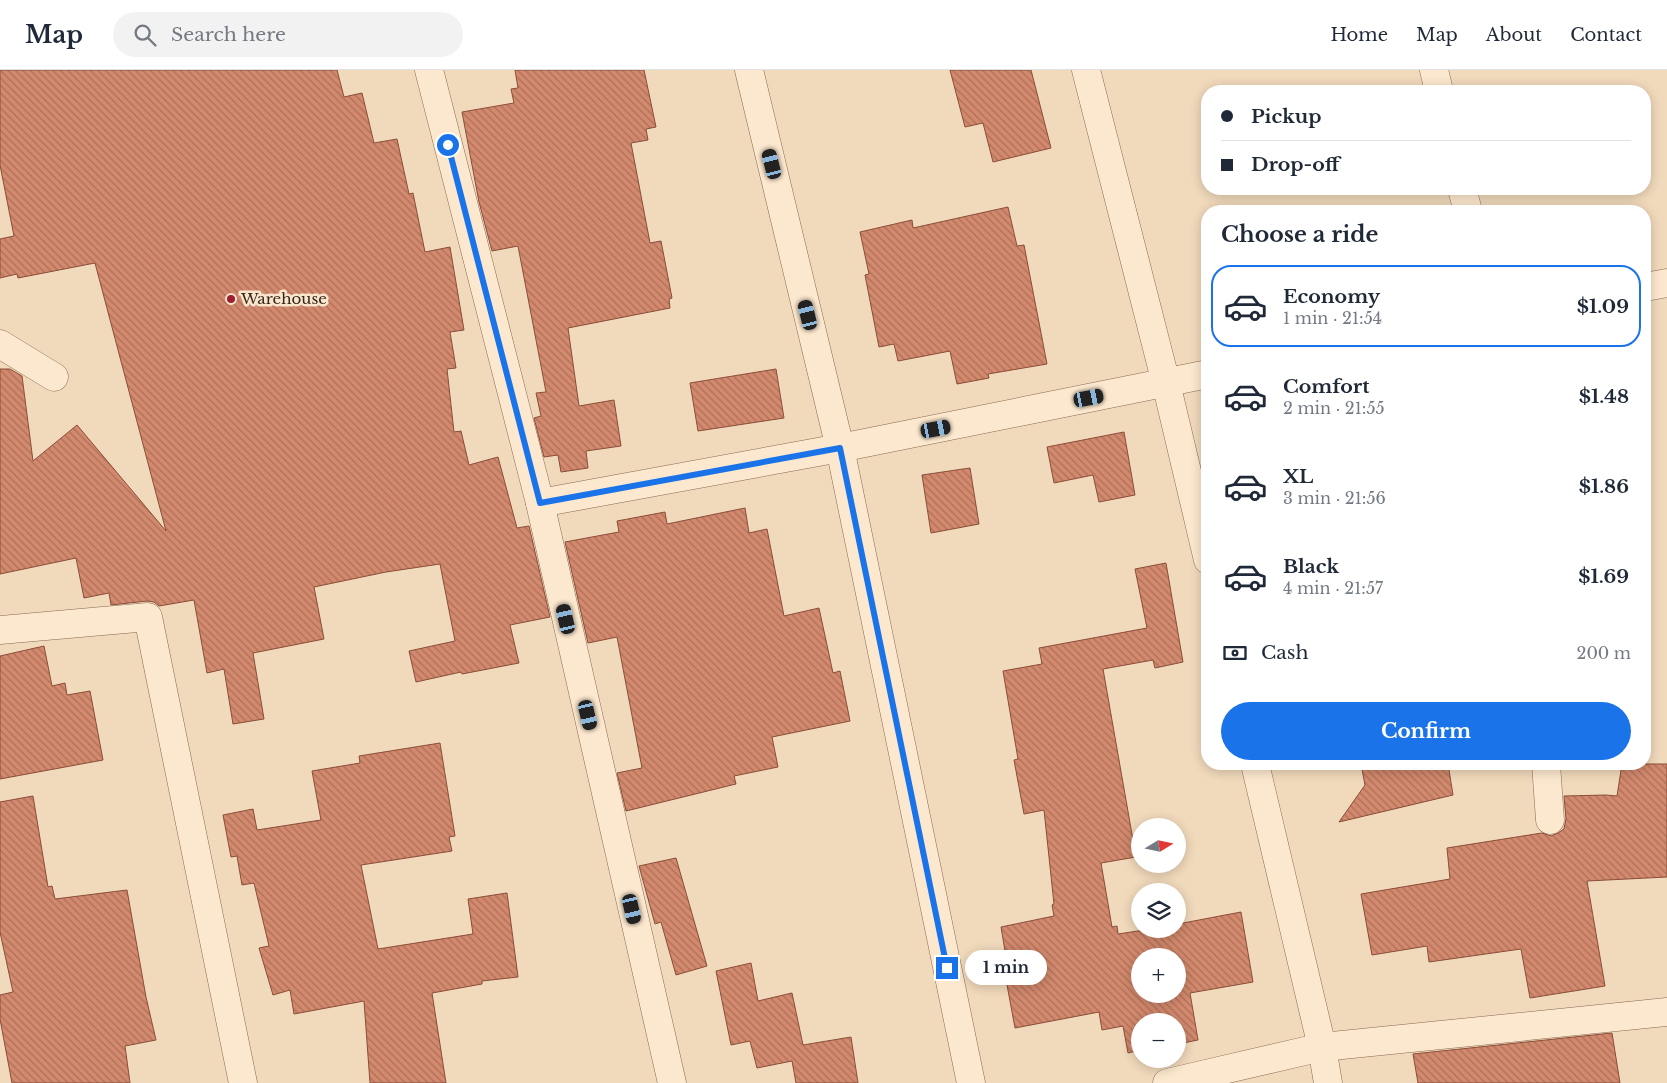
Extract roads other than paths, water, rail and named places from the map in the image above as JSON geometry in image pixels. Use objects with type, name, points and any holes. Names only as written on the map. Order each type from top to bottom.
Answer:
[{"type":"street","points":[[429,70],[540,503],[672,1083]]},
{"type":"street","points":[[749,70],[840,448],[971,1083]]},
{"type":"street","points":[[1086,70],[1166,383],[1201,530]]},
{"type":"street","points":[[1434,70],[1438,85]]},
{"type":"street","points":[[1651,286],[1667,283]]},
{"type":"street","points":[[0,344],[54,377]]},
{"type":"street","points":[[540,503],[840,448],[1201,376]]},
{"type":"street","points":[[0,630],[148,617],[243,1083]]},
{"type":"street","points":[[1256,770],[1322,1047],[1328,1083]]},
{"type":"street","points":[[1546,770],[1550,820]]},
{"type":"street","points":[[1168,1083],[1322,1047],[1667,1012]]},
{"type":"place","name":"Warehouse","points":[[231,299]]}]
